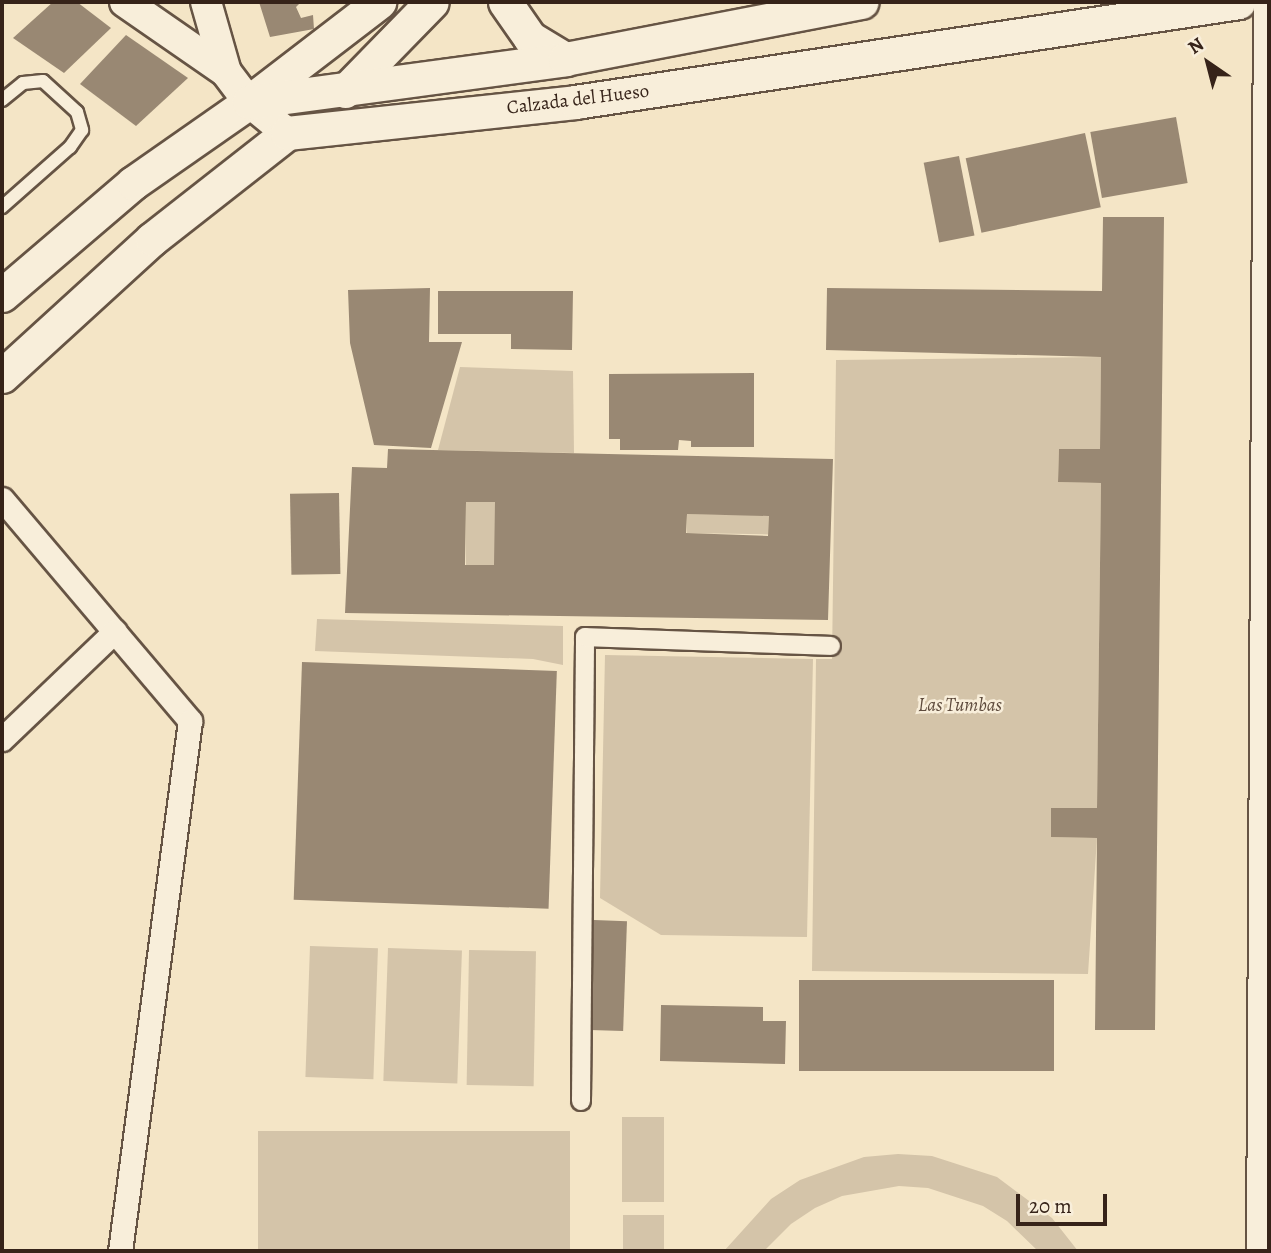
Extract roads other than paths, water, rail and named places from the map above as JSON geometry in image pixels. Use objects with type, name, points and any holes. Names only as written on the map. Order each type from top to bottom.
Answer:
[{"type":"main road","points":[[2,295],[133,183],[249,102],[379,2]]},
{"type":"main road","points":[[2,376],[152,239],[286,133],[352,86],[432,2]]},
{"type":"main road","points":[[505,2],[530,38],[565,59]]},
{"type":"main road","points":[[249,102],[565,59],[862,2]]},
{"type":"main road","name":"Calzada del Hueso","points":[[286,133],[575,102],[1239,2]]},
{"type":"street","points":[[125,2],[226,72],[249,102],[286,133]]},
{"type":"street","points":[[206,2],[226,72]]},
{"type":"street","points":[[1258,1251],[1267,69],[1265,2]]},
{"type":"street","points":[[2,499],[190,721],[120,1251]]},
{"type":"street","points":[[2,738],[115,631]]},
{"type":"street","points":[[581,1101],[585,638],[831,646]]},
{"type":"lane","points":[[2,100],[23,83],[44,81],[77,112],[82,130],[71,147],[2,207]]},
{"type":"park label","name":"Las Tumbas","points":[[960,706]]}]
